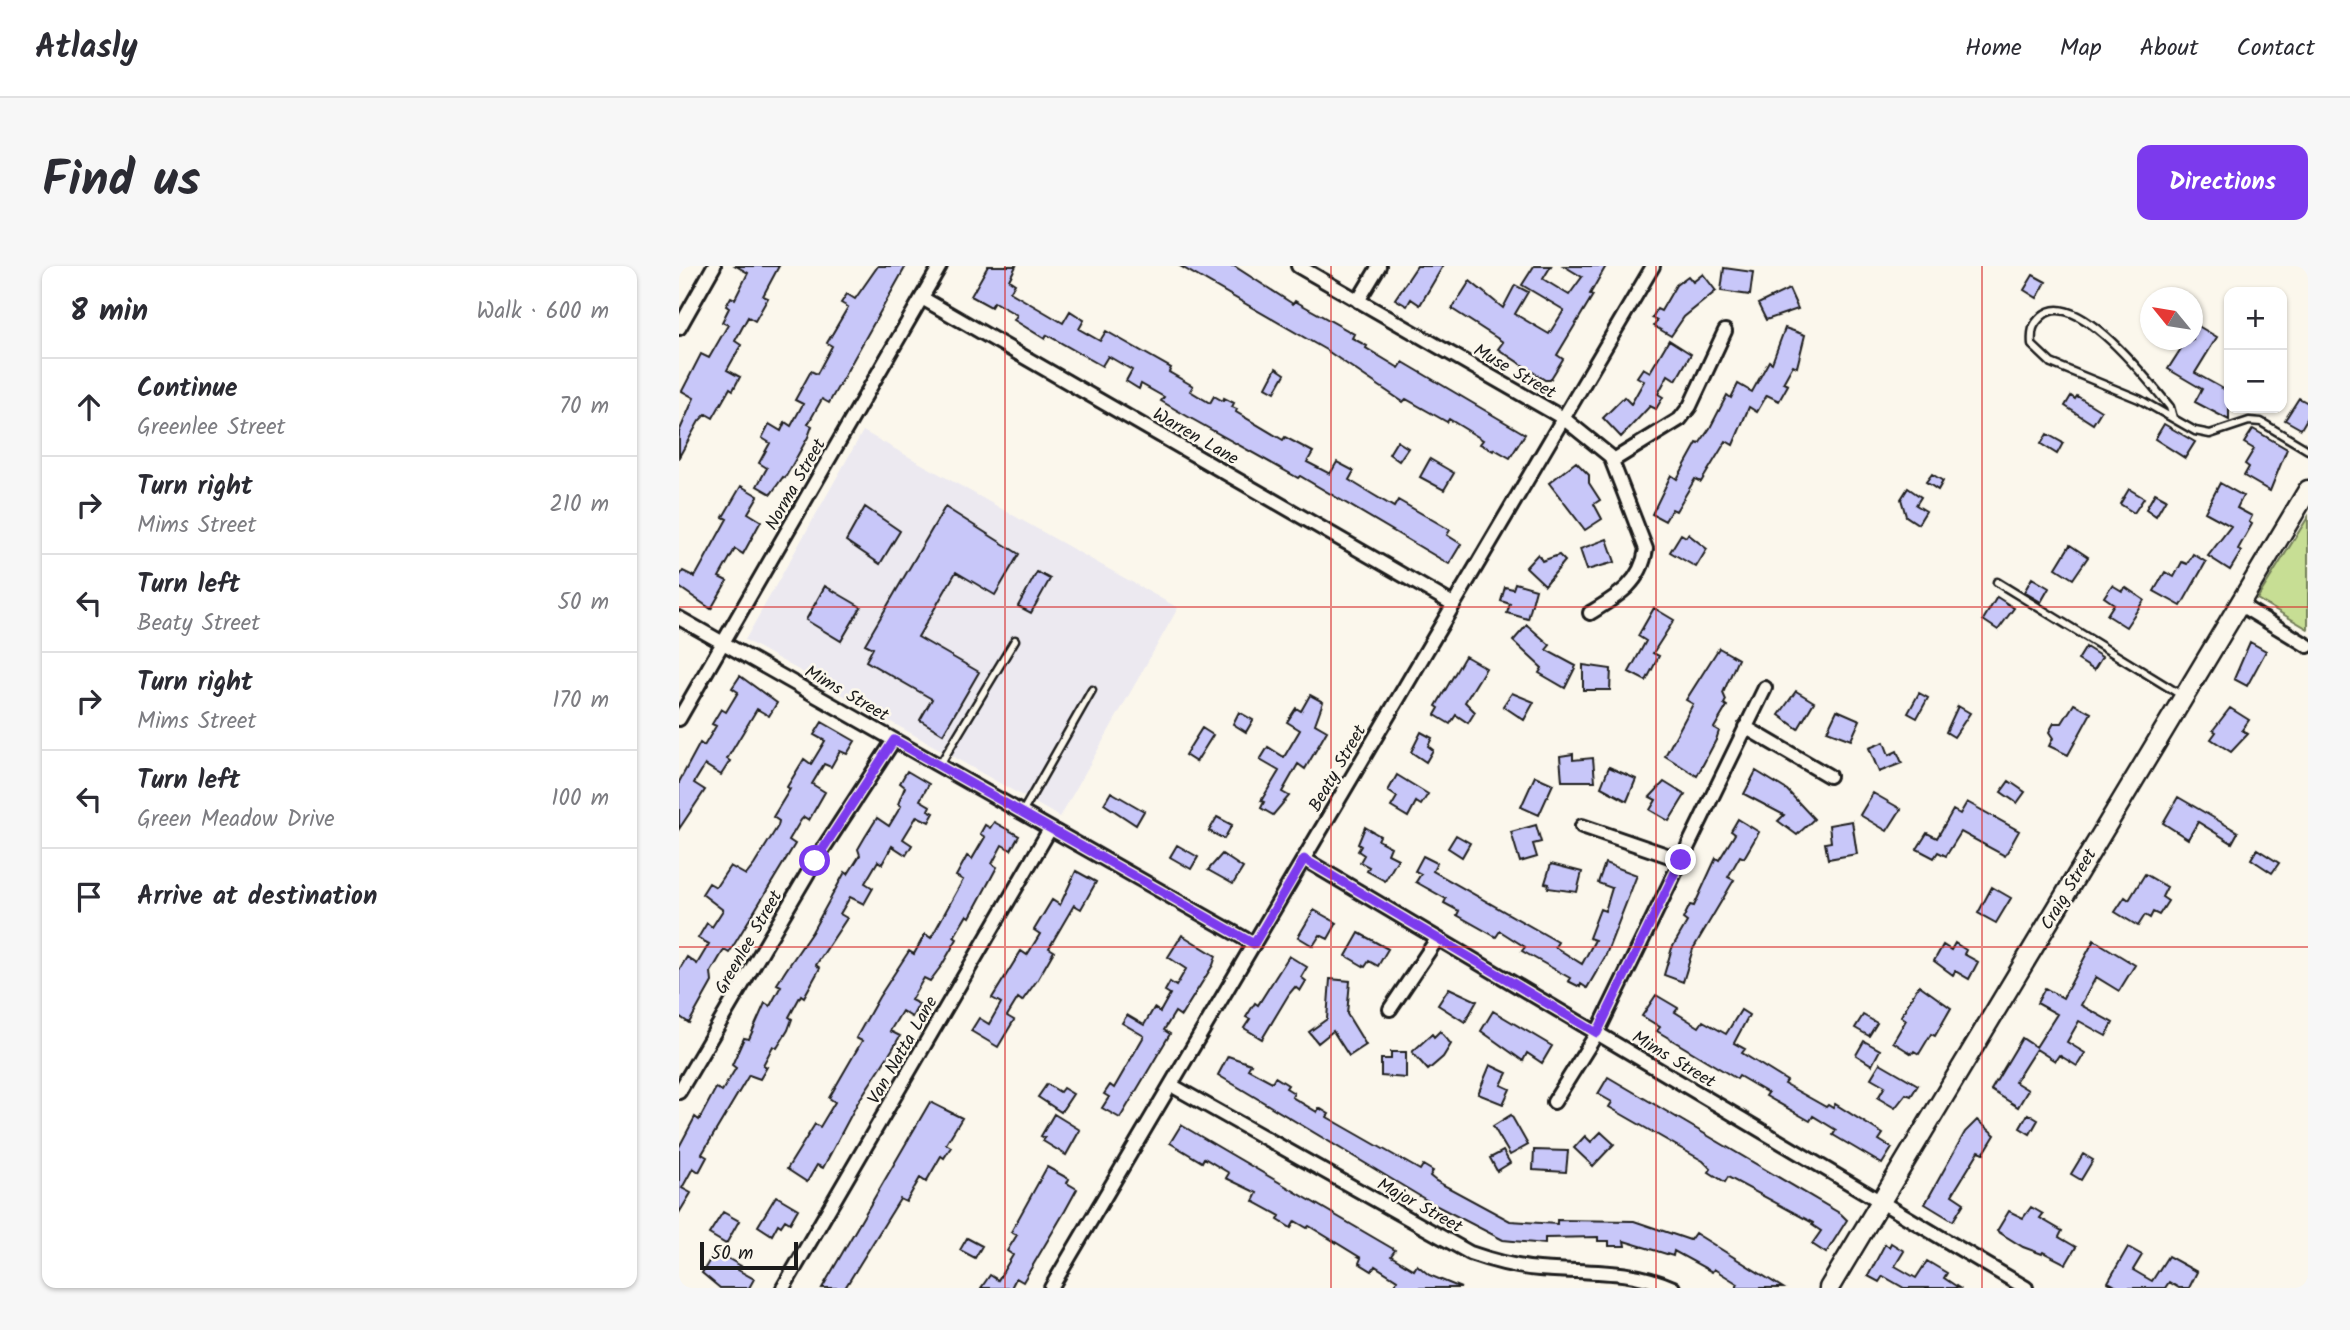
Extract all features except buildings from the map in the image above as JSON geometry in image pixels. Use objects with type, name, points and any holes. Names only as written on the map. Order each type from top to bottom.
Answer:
[{"type":"street","points":[[679,328],[715,266]]},
{"type":"street","name":"Norma Street","points":[[679,719],[940,266]]},
{"type":"street","name":"Muse Street","points":[[1298,266],[1563,418],[1612,461],[1646,549],[1644,564],[1621,595],[1590,613]]},
{"type":"street","points":[[1358,301],[1379,266]]},
{"type":"street","name":"Beaty Street","points":[[1051,1288],[1653,266]]},
{"type":"street","name":"Warren Lane","points":[[922,298],[1454,604]]},
{"type":"street","points":[[1612,461],[1680,419],[1690,406],[1725,331]]},
{"type":"street","name":"Craig Street","points":[[1829,1288],[2308,490]]},
{"type":"street","points":[[2239,604],[2308,646]]},
{"type":"street","name":"Mims Street","points":[[679,618],[1254,944]]},
{"type":"street","points":[[1554,1102],[1597,1033],[1765,688]]},
{"type":"street","points":[[1745,727],[1829,776]]},
{"type":"street","name":"Greenlee Street","points":[[679,1092],[815,861],[894,740]]},
{"type":"street","points":[[1582,826],[1681,860]]},
{"type":"street","name":"Van Natta Lane","points":[[783,1288],[1050,829]]},
{"type":"street","name":"Mims Street","points":[[1304,859],[2026,1288]]},
{"type":"street","points":[[1390,1009],[1437,939]]},
{"type":"street","name":"Major Street","points":[[1171,1085],[1470,1253],[1501,1264],[1525,1268],[1625,1273],[1674,1288]]},
{"type":"street","points":[[1996,1288],[2003,1275]]},
{"type":"lane","points":[[2173,418],[2170,407],[2120,350],[2076,313],[2060,308],[2047,311],[2034,323],[2031,331],[2032,345],[2051,362],[2139,399],[2195,431],[2210,434],[2249,421],[2261,422],[2308,450]]},
{"type":"lane","points":[[1997,582],[2182,696]]},
{"type":"lane","points":[[939,766],[1015,640]]},
{"type":"lane","points":[[1022,813],[1092,690]]},
{"type":"shaded area","points":[[863,431],[1178,608],[1060,817],[745,640]]},
{"type":"green space","points":[[2308,517],[2308,629],[2257,599]]},
{"type":"route","points":[[815,861],[894,740],[1254,944],[1304,859],[1597,1033],[1681,860]]}]
